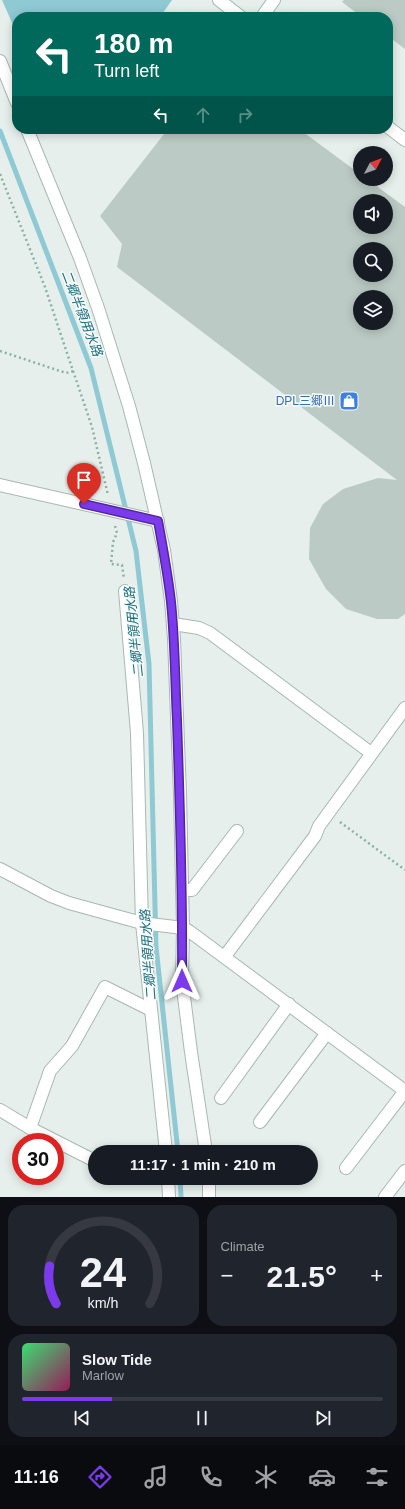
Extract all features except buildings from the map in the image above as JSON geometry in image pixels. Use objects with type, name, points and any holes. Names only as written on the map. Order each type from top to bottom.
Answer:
[{"type":"street","points":[[219,0],[235,12]]},
{"type":"street","points":[[266,12],[274,0]]},
{"type":"street","points":[[0,61],[12,91]]},
{"type":"street","points":[[393,131],[405,140]]},
{"type":"street","points":[[29,134],[80,258],[98,308],[133,420],[164,550],[173,624],[180,794],[183,928],[182,981],[205,1145]]},
{"type":"street","points":[[0,485],[158,521]]},
{"type":"street","points":[[125,591],[137,733],[142,922],[165,1145]]},
{"type":"street","points":[[173,624],[198,628],[210,633],[372,753]]},
{"type":"street","points":[[225,956],[315,836],[319,826],[328,813],[405,708]]},
{"type":"street","points":[[182,890],[192,890],[237,831]]},
{"type":"street","points":[[0,869],[51,896],[69,903],[142,922],[183,928],[189,931],[225,956],[405,1091],[346,1168]]},
{"type":"street","points":[[30,1128],[50,1070],[72,1046],[105,987],[151,1010]]},
{"type":"street","points":[[221,1098],[289,1004]]},
{"type":"street","points":[[260,1122],[327,1033]]},
{"type":"street","points":[[0,1110],[30,1128],[88,1157]]},
{"type":"street","points":[[385,1197],[405,1171]]},
{"type":"street","points":[[168,1185],[169,1197]]},
{"type":"street","points":[[209,1185],[210,1197]]},
{"type":"path","points":[[0,174],[45,288],[74,371],[92,427],[111,510]]},
{"type":"path","points":[[0,351],[66,373],[74,371]]},
{"type":"path","points":[[113,542],[111,564],[122,565],[125,591]]},
{"type":"path","points":[[328,813],[405,870]]},
{"type":"water","points":[[2,0],[172,0],[164,12],[12,12],[12,23]]},
{"type":"waterway","name":"二郷半領用水路","points":[[0,131],[91,368],[136,551],[149,664],[156,947],[177,1145]]},
{"type":"waterway","name":"二郷半領用水路","points":[[180,1185],[181,1197]]},
{"type":"place","name":"DPL三郷Ⅲ","points":[[349,401]]},
{"type":"route","points":[[84,504],[158,521],[164,550],[171,601],[174,639],[174,671],[180,794],[183,928],[182,981]]}]
